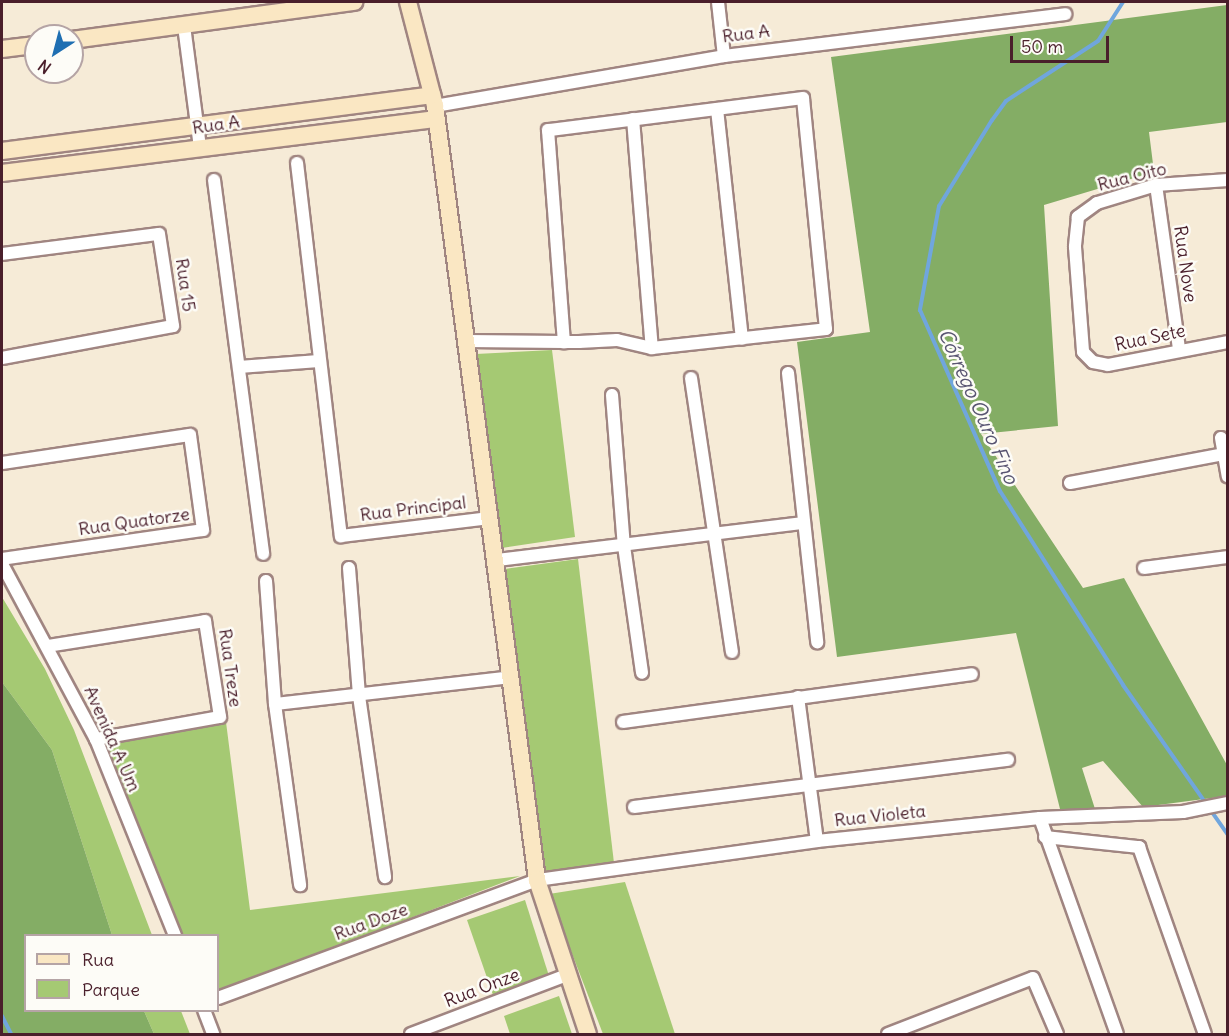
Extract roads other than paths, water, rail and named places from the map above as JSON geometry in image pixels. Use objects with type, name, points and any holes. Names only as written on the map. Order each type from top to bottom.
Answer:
[{"type":"street","points":[[84,38],[354,2]]},
{"type":"street","points":[[408,2],[435,107],[497,560],[537,880],[588,1035]]},
{"type":"street","points":[[718,2],[724,56]]},
{"type":"street","name":"Rua A","points":[[2,173],[200,147],[724,56],[1065,14]]},
{"type":"street","points":[[184,26],[200,147]]},
{"type":"street","points":[[2,49],[24,46]]},
{"type":"street","points":[[467,341],[564,342],[617,340],[652,348],[826,329],[802,98],[549,130],[564,342]]},
{"type":"street","name":"Rua A","points":[[2,151],[197,126],[435,107]]},
{"type":"street","points":[[717,109],[742,339]]},
{"type":"street","points":[[633,119],[652,348]]},
{"type":"street","points":[[77,141],[81,162]]},
{"type":"street","points":[[238,367],[319,361],[297,163]]},
{"type":"street","points":[[214,180],[263,554]]},
{"type":"street","name":"Rua Oito","points":[[1083,352],[1074,248],[1078,217],[1097,203],[1156,185],[1227,180]]},
{"type":"street","name":"Rua Nove","points":[[1156,185],[1179,348]]},
{"type":"street","name":"Rua 15","points":[[2,254],[159,234],[173,326],[2,358]]},
{"type":"street","name":"Rua Sete","points":[[1083,352],[1092,362],[1108,365],[1179,348],[1227,342]]},
{"type":"street","name":"Rua Principal","points":[[319,361],[341,536],[490,518]]},
{"type":"street","points":[[788,373],[817,642]]},
{"type":"street","points":[[691,378],[732,652]]},
{"type":"street","points":[[612,395],[624,546],[642,673]]},
{"type":"street","name":"Rua Quatorze","points":[[2,463],[189,435],[203,530],[2,559]]},
{"type":"street","points":[[1221,438],[1227,476]]},
{"type":"street","points":[[1070,483],[1223,454]]},
{"type":"street","points":[[497,560],[714,536],[804,523]]},
{"type":"street","points":[[1144,568],[1227,557]]},
{"type":"street","name":"Avenida A Um","points":[[2,564],[96,739],[174,934]]},
{"type":"street","points":[[349,568],[359,696],[385,877]]},
{"type":"street","points":[[266,581],[275,704],[300,885]]},
{"type":"street","name":"Rua Treze","points":[[48,646],[205,621],[220,717],[96,739]]},
{"type":"street","points":[[623,722],[972,674]]},
{"type":"street","points":[[275,704],[511,677]]},
{"type":"street","points":[[798,698],[817,841]]},
{"type":"street","points":[[633,807],[1008,760]]},
{"type":"street","name":"Rua Violeta","points":[[537,880],[817,841],[1040,818],[1199,809],[1222,804]]},
{"type":"street","points":[[1040,818],[1117,1035]]},
{"type":"street","points":[[1045,837],[1139,847],[1205,1035]]},
{"type":"street","name":"Rua Doze","points":[[219,998],[537,880]]},
{"type":"street","name":"Rua Onze","points":[[411,1035],[567,975]]},
{"type":"street","points":[[888,1035],[1033,978],[1057,1035]]},
{"type":"street","points":[[204,1012],[213,1035]]},
{"type":"waterway","name":"Córrego Ouro Fino","points":[[1123,2],[1098,41],[1006,101],[992,120],[939,206],[920,310],[1000,491],[1123,685],[1228,835]]},
{"type":"waterway","points":[[2,1016],[11,1034]]}]
